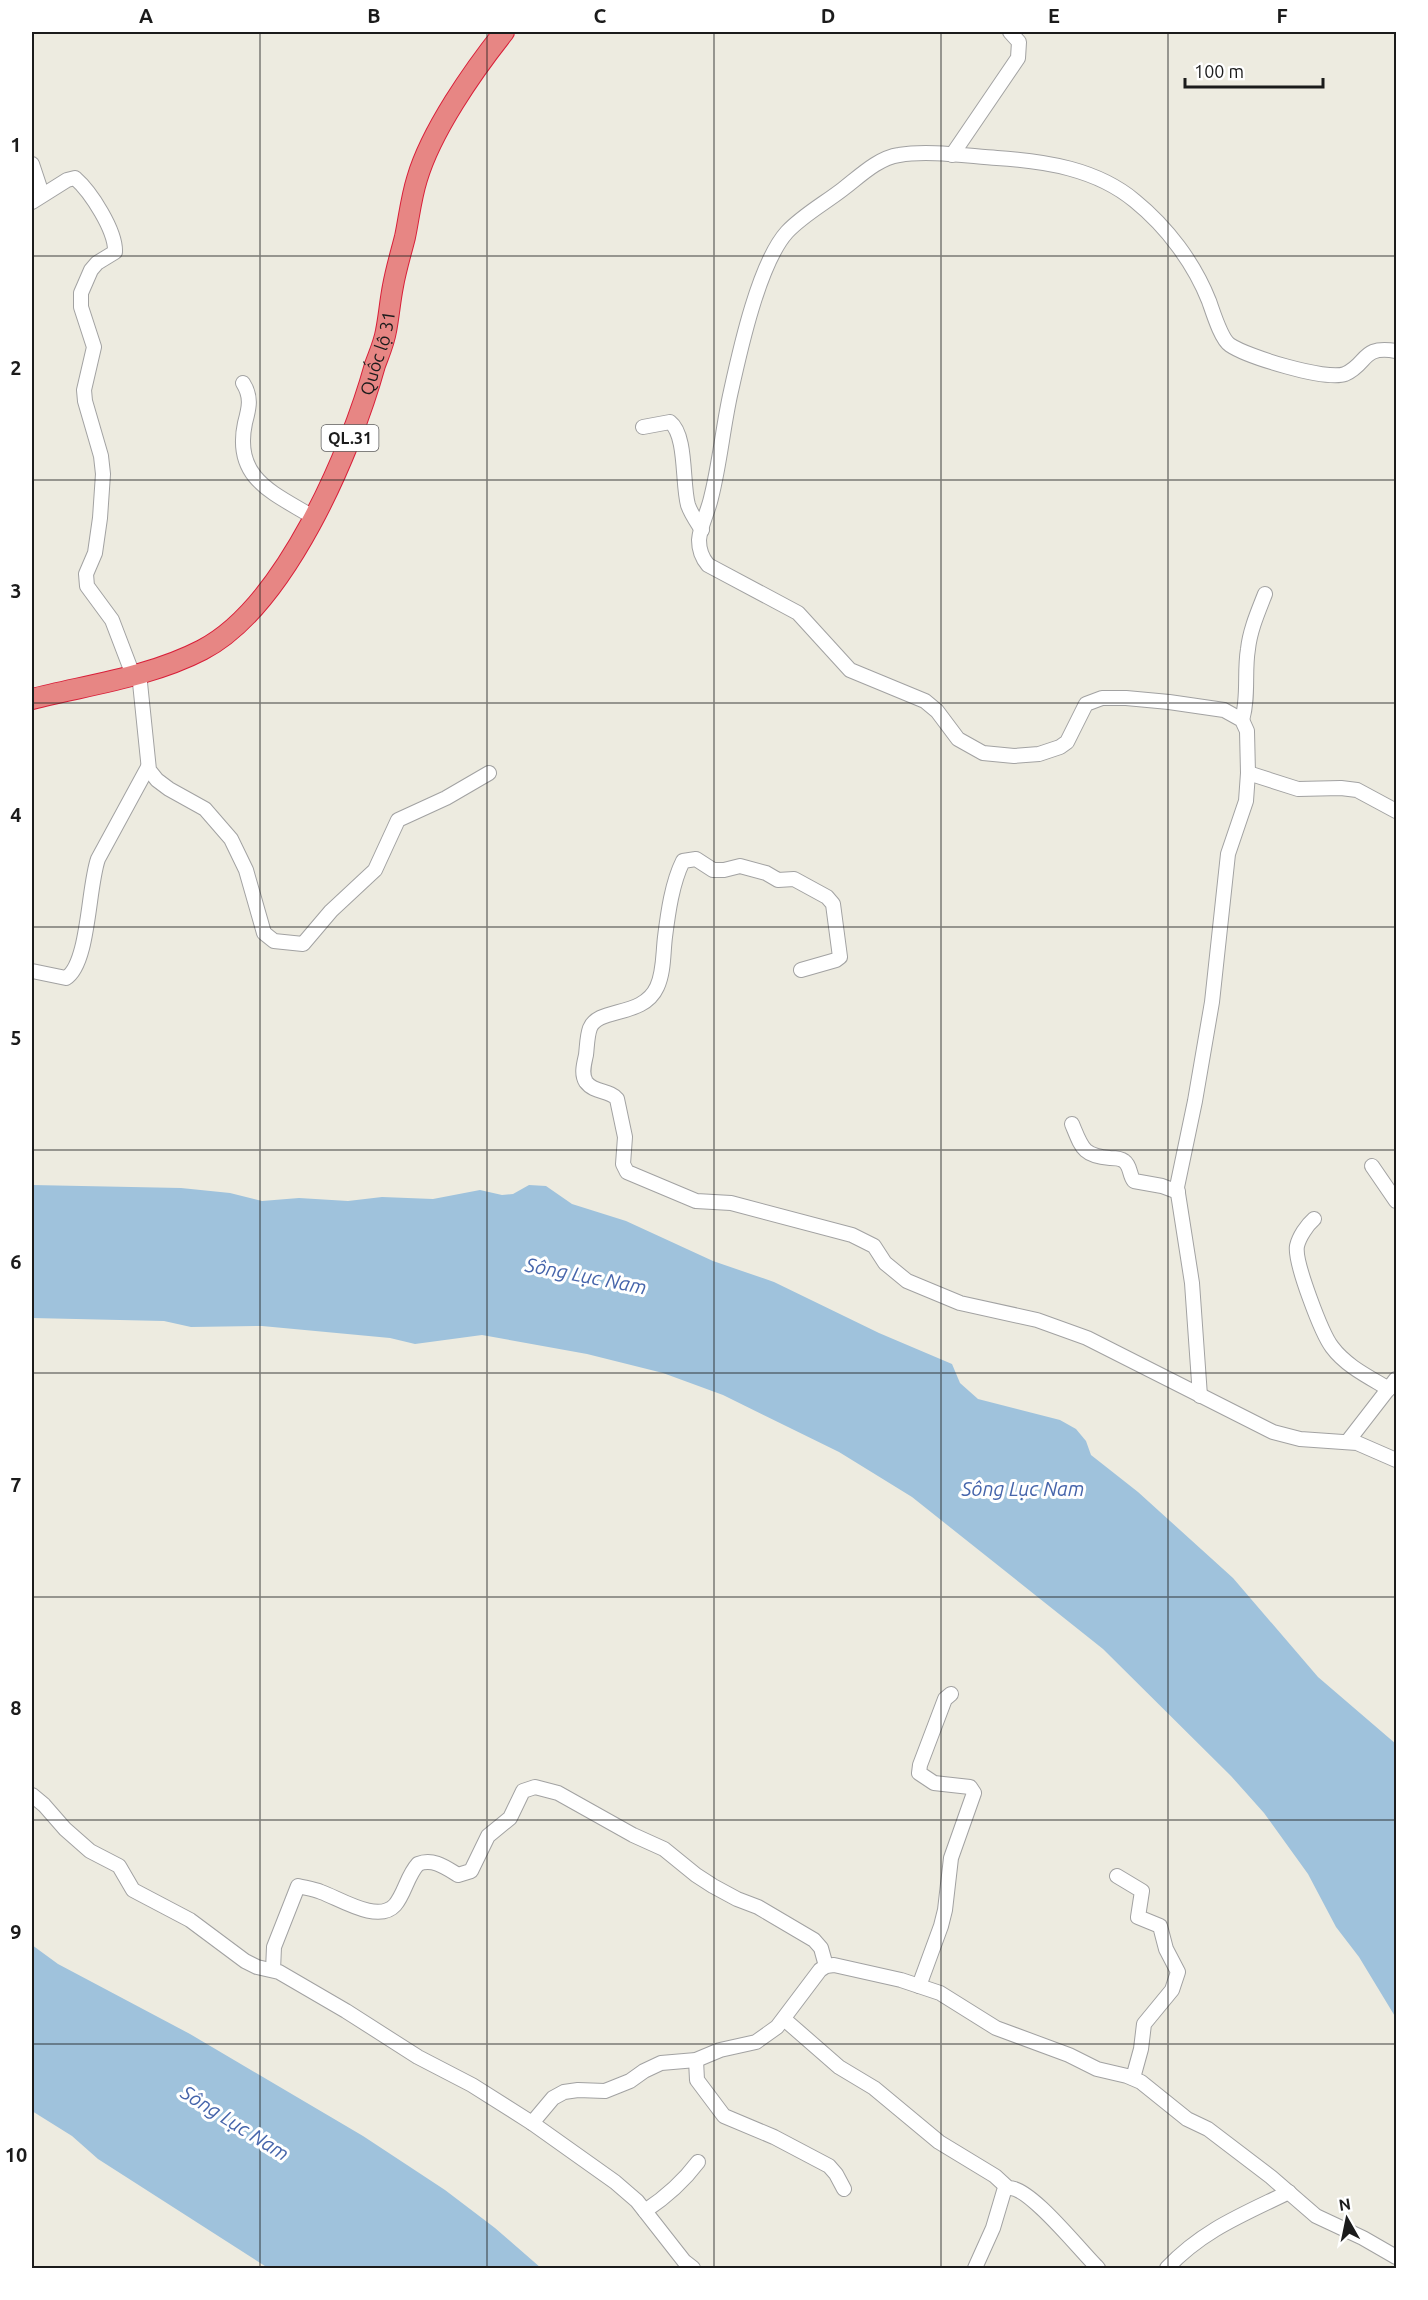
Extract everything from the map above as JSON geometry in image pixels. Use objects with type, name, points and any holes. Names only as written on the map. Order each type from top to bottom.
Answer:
[{"type":"highway","name":"Quốc lộ 31","points":[[32,699],[136,674],[178,661],[202,650],[226,635],[250,611],[278,577],[294,554],[313,517],[340,462],[368,394],[386,332],[393,284],[416,181],[423,163],[444,121],[489,50],[504,32]]},
{"type":"street","points":[[952,155],[1018,58],[1018,42],[1010,32]]},
{"type":"street","points":[[1200,1396],[1192,1283],[1178,1192],[1215,985],[1229,851],[1246,801],[1247,731],[1242,720],[1224,710],[1169,702],[1102,698],[1086,704],[1067,742],[1060,747],[1038,754],[1014,756],[983,753],[958,739],[937,711],[925,701],[850,670],[798,613],[708,565],[699,548],[702,530],[711,500],[731,391],[754,302],[765,271],[778,245],[795,226],[866,171],[890,157],[910,154],[952,155],[1047,162],[1087,175],[1126,194],[1153,218],[1191,264],[1225,341],[1238,349],[1277,363],[1334,376],[1347,373],[1374,351],[1386,349],[1396,351]]},
{"type":"street","points":[[32,164],[37,198],[71,178],[78,180],[101,213],[114,243],[115,252],[97,263],[91,270],[82,288],[80,300],[94,347],[84,390],[85,401],[101,456],[103,474],[96,544],[86,579],[87,586],[112,620],[136,674],[148,767],[157,780],[169,789],[205,809],[231,839],[246,870],[264,933],[274,941],[303,944],[331,911],[375,870],[398,820],[446,798],[489,773]]},
{"type":"street","points":[[243,383],[249,394],[243,443],[250,471],[262,485],[313,517]]},
{"type":"street","points":[[643,427],[666,421],[675,426],[682,452],[688,505],[702,530]]},
{"type":"street","points":[[1242,720],[1245,706],[1247,651],[1265,594]]},
{"type":"street","points":[[32,971],[66,978],[76,968],[82,947],[93,873],[98,859],[148,767]]},
{"type":"street","points":[[1248,773],[1298,789],[1358,790],[1396,811]]},
{"type":"street","points":[[801,970],[840,957],[832,901],[794,879],[778,880],[766,873],[740,866],[713,870],[696,859],[683,861],[668,916],[661,978],[657,988],[640,1005],[624,1012],[601,1016],[590,1028],[583,1074],[588,1084],[599,1091],[614,1095],[617,1099],[625,1137],[622,1157],[624,1169],[696,1201],[731,1203],[852,1235],[874,1246],[885,1263],[908,1281],[960,1303],[1037,1320],[1088,1338],[1200,1396],[1281,1434],[1319,1442],[1348,1441],[1364,1444],[1396,1460]]},
{"type":"street","points":[[1072,1124],[1080,1145],[1087,1153],[1095,1157],[1125,1161],[1134,1181],[1162,1186],[1178,1192]]},
{"type":"street","points":[[1372,1166],[1396,1201]]},
{"type":"street","points":[[1314,1219],[1301,1237],[1297,1251],[1322,1329],[1339,1354],[1393,1384],[1348,1441]]},
{"type":"street","points":[[919,1986],[941,1926],[951,1858],[974,1793],[970,1787],[934,1783],[919,1773],[945,1699],[951,1694]]},
{"type":"street","points":[[273,1970],[274,1947],[298,1886],[365,1910],[375,1912],[388,1909],[397,1902],[418,1864],[428,1861],[435,1862],[458,1875],[471,1871],[488,1836],[510,1818],[523,1791],[535,1787],[558,1794],[633,1835],[664,1849],[713,1886],[758,1907],[805,1934],[818,1944],[826,1966]]},
{"type":"street","points":[[32,1795],[90,1851],[119,1866],[133,1890],[190,1920],[245,1961],[257,1967],[273,1970],[346,2011],[418,2057],[472,2085],[532,2123],[615,2182],[637,2200],[684,2261],[693,2268]]},
{"type":"street","points":[[1117,1876],[1142,1891],[1138,1917],[1160,1926],[1166,1949],[1178,1972],[1172,1990],[1144,2024],[1141,2049],[1133,2078]]},
{"type":"street","points":[[532,2123],[554,2098],[564,2092],[605,2091],[630,2081],[661,2063],[696,2060],[720,2050],[756,2042],[777,2027],[820,1970],[834,1965],[919,1986],[940,1994],[996,2028],[1069,2055],[1097,2069],[1133,2078],[1151,2089],[1187,2119],[1208,2129],[1316,2216],[1396,2257]]},
{"type":"street","points":[[784,2019],[839,2067],[874,2088],[939,2142],[995,2176],[1008,2188]]},
{"type":"street","points":[[696,2060],[697,2080],[724,2116],[774,2137],[829,2166],[844,2189]]},
{"type":"street","points":[[645,2211],[676,2188],[698,2162]]},
{"type":"street","points":[[975,2268],[993,2228],[1004,2191],[1014,2187],[1036,2202],[1098,2268]]},
{"type":"street","points":[[1167,2268],[1207,2233],[1289,2192]]},
{"type":"water","name":"Sông Lục Nam","points":[[32,1185],[181,1188],[230,1193],[262,1201],[299,1198],[348,1201],[382,1197],[433,1199],[480,1190],[502,1195],[513,1194],[529,1185],[546,1186],[572,1204],[626,1221],[713,1261],[774,1282],[879,1333],[952,1364],[960,1383],[978,1399],[1060,1420],[1076,1429],[1086,1441],[1091,1455],[1138,1492],[1233,1578],[1318,1677],[1396,1744],[1396,2018],[1359,1957],[1336,1927],[1308,1874],[1264,1813],[1231,1776],[1103,1649],[912,1497],[839,1452],[723,1395],[663,1373],[587,1354],[482,1335],[415,1344],[390,1338],[262,1326],[191,1327],[164,1321],[32,1318]]},
{"type":"water","name":"Sông Lục Nam","points":[[32,1945],[58,1964],[190,2034],[363,2136],[445,2190],[495,2228],[541,2268],[268,2268],[98,2159],[72,2136],[32,2111]]}]
